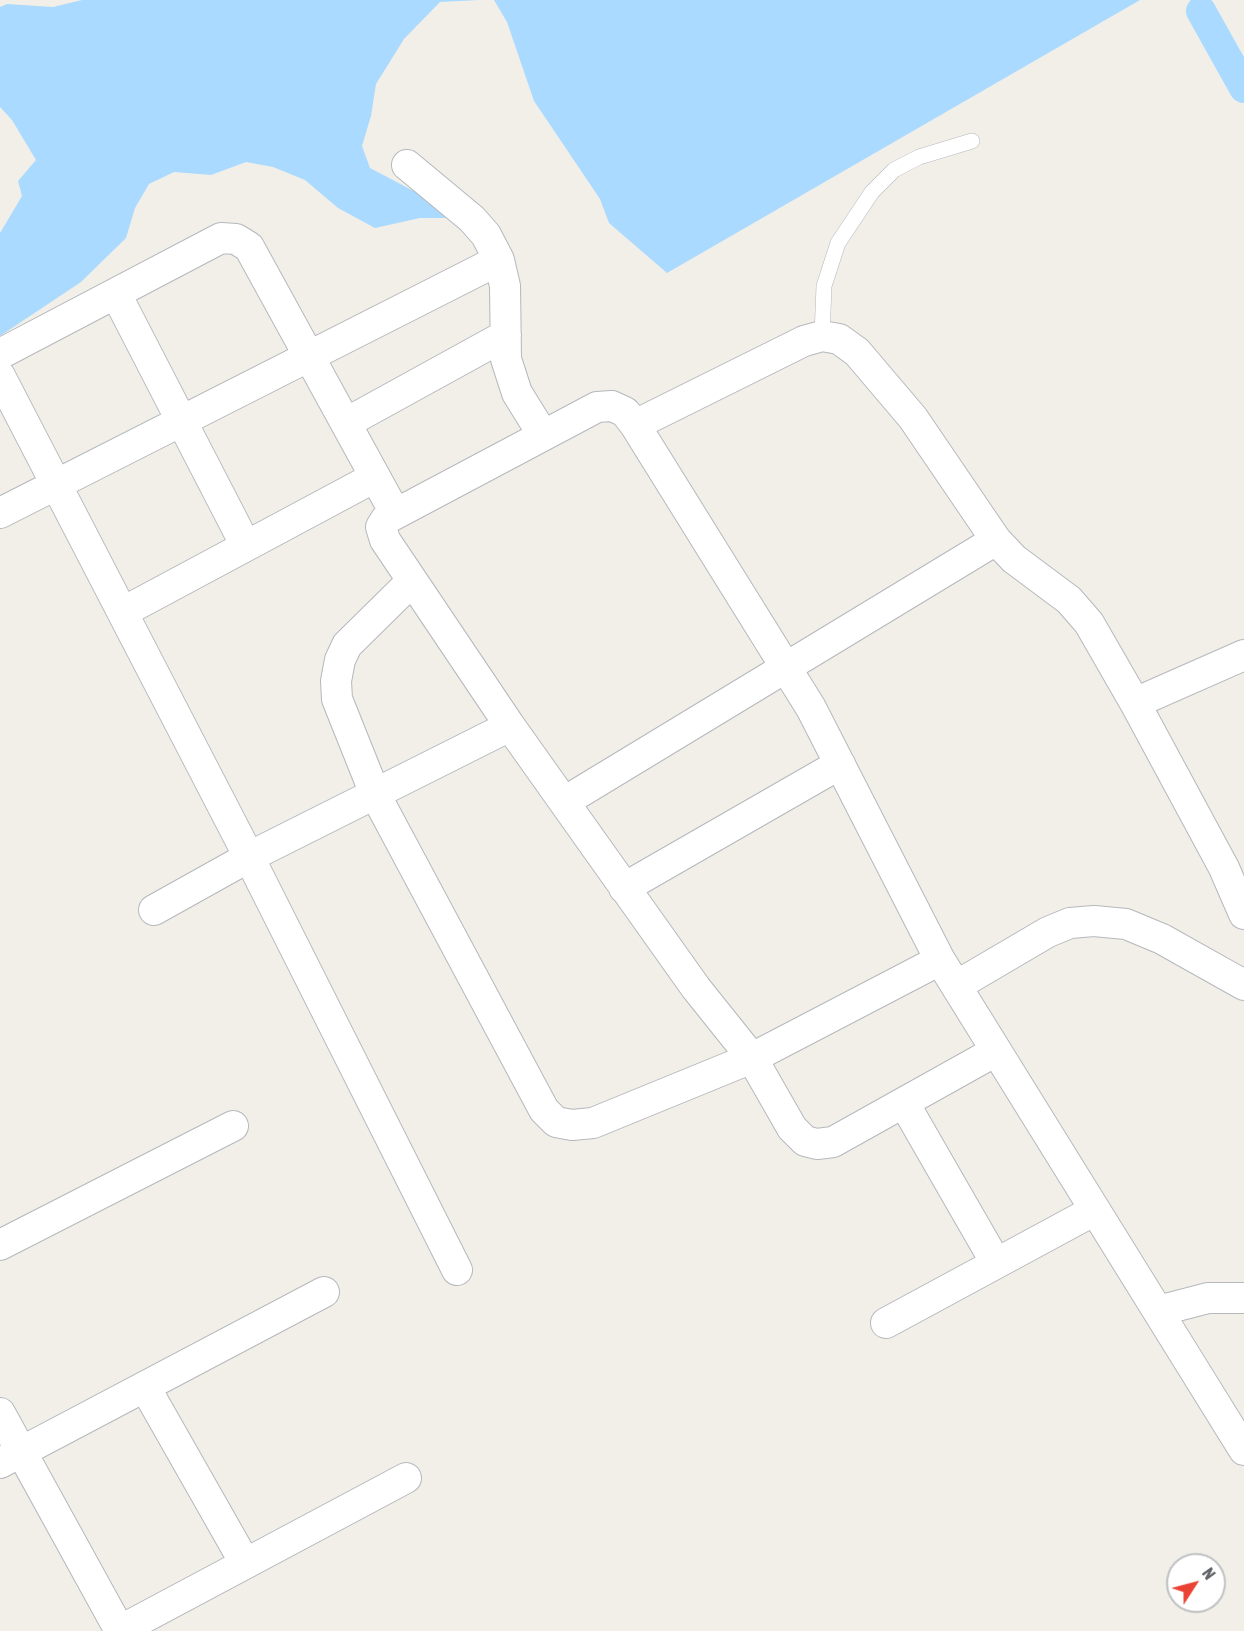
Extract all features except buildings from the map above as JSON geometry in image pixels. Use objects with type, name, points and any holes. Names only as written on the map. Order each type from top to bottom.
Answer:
[{"type":"street","points":[[407,165],[472,219],[486,235],[499,260],[505,286],[506,359],[517,393],[543,435]]},
{"type":"street","points":[[0,354],[221,238],[236,238],[249,247],[395,513]]},
{"type":"street","points":[[0,513],[499,260]]},
{"type":"street","points":[[116,294],[246,546]]},
{"type":"street","points":[[346,423],[506,335]]},
{"type":"street","points":[[636,425],[804,341],[822,336],[839,339],[857,352],[913,418],[996,540],[1014,559],[1069,600],[1089,623],[1135,702],[1224,868],[1244,914]]},
{"type":"street","points":[[0,376],[249,857],[457,1270]]},
{"type":"street","points":[[996,1051],[833,1142],[811,1142],[792,1128],[752,1058],[696,988],[510,726],[384,540],[381,527],[395,513],[597,406],[612,406],[624,412],[636,425],[786,667],[840,764],[939,960],[956,986],[1244,1450]]},
{"type":"street","points":[[123,612],[375,477]]},
{"type":"street","points":[[564,802],[996,540]]},
{"type":"street","points":[[412,581],[347,645],[340,660],[336,681],[337,699],[375,794],[544,1110],[556,1122],[572,1125],[593,1123],[752,1058],[939,960]]},
{"type":"street","points":[[1135,702],[1244,655]]},
{"type":"street","points":[[153,910],[249,857],[510,726]]},
{"type":"street","points":[[624,888],[840,764]]},
{"type":"street","points":[[956,986],[1048,932],[1070,923],[1094,921],[1126,924],[1144,931],[1244,985]]},
{"type":"street","points":[[904,1102],[996,1263]]},
{"type":"street","points":[[0,1245],[233,1126]]},
{"type":"street","points":[[886,1323],[1095,1210]]},
{"type":"street","points":[[11,1458],[324,1292]]},
{"type":"street","points":[[1158,1311],[1208,1298],[1244,1298]]},
{"type":"street","points":[[145,1387],[245,1563]]},
{"type":"street","points":[[0,1413],[11,1458],[120,1631],[406,1478]]},
{"type":"lane","points":[[822,336],[824,286],[838,243],[872,192],[894,170],[919,157],[972,141]]},
{"type":"water","points":[[82,0],[479,0],[440,2],[404,39],[376,84],[371,116],[362,146],[370,168],[444,207],[446,218],[420,218],[375,228],[338,208],[305,180],[273,167],[246,162],[211,175],[174,172],[149,184],[135,208],[126,238],[81,282],[0,336],[0,233],[22,196],[18,181],[36,160],[12,120],[0,107],[0,7],[7,4],[53,7]]},
{"type":"water","points":[[494,0],[1140,0],[667,273],[609,223],[600,199],[534,101],[507,22]]},
{"type":"waterway","points":[[1201,11],[1244,88]]}]
